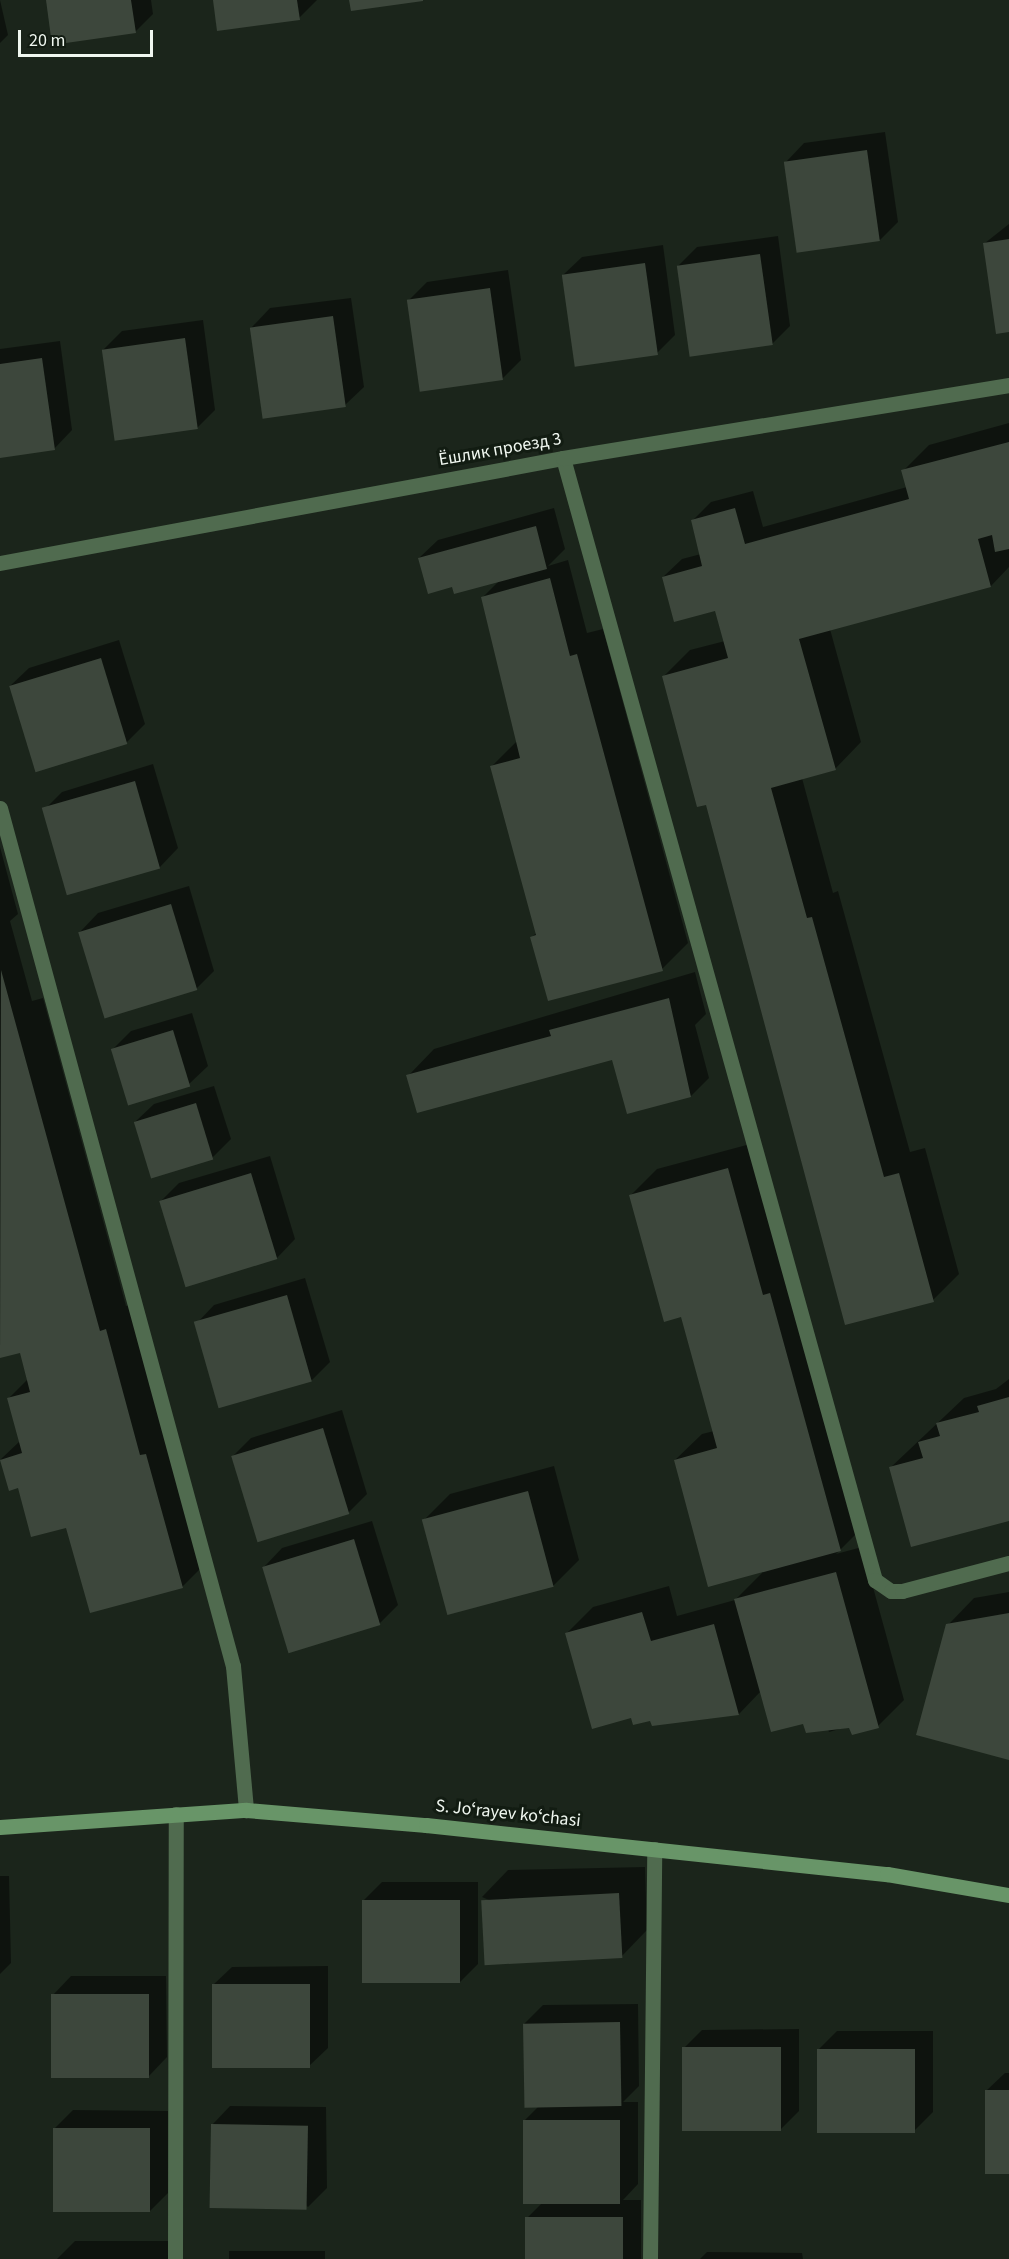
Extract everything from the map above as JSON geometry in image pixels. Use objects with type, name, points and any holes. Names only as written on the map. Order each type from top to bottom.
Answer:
[{"type":"street","name":"Ёшлик проезд 3","points":[[0,563],[562,458],[1009,385]]},
{"type":"street","points":[[562,458],[875,1580],[891,1591],[902,1591],[1009,1563]]},
{"type":"street","points":[[0,808],[233,1666],[246,1810]]},
{"type":"street","name":"S. Joʻrayev koʻchasi","points":[[0,1827],[246,1810],[654,1848],[887,1874],[1009,1895]]},
{"type":"street","points":[[176,1814],[176,2259]]},
{"type":"street","points":[[651,2259],[654,1848]]},
{"type":"building","points":[[46,0],[131,0],[136,33],[52,45]]},
{"type":"building","points":[[213,0],[297,0],[300,20],[217,31]]},
{"type":"building","points":[[349,0],[423,0],[423,1],[351,11]]},
{"type":"building","points":[[867,150],[880,241],[797,253],[784,162]]},
{"type":"building","points":[[1009,239],[1009,332],[996,334],[983,243]]},
{"type":"building","points":[[760,254],[773,345],[690,357],[677,266]]},
{"type":"building","points":[[645,263],[658,355],[575,367],[562,275]]},
{"type":"building","points":[[490,288],[503,380],[420,392],[407,300]]},
{"type":"building","points":[[333,316],[346,407],[263,419],[250,328]]},
{"type":"building","points":[[185,338],[198,429],[115,441],[102,350]]},
{"type":"building","points":[[42,358],[55,450],[0,458],[0,364]]},
{"type":"building","points":[[1009,442],[1009,549],[995,552],[992,535],[978,539],[991,587],[799,639],[836,770],[771,788],[807,918],[812,917],[884,1177],[899,1173],[934,1302],[845,1325],[706,805],[697,807],[662,676],[728,658],[715,611],[674,622],[662,577],[702,566],[691,520],[735,508],[745,544],[909,499],[901,470]]},
{"type":"building","points":[[536,526],[547,569],[454,594],[452,587],[428,594],[418,558]]},
{"type":"building","points":[[550,578],[570,656],[577,654],[663,971],[548,1001],[530,937],[536,935],[490,766],[520,758],[481,597]]},
{"type":"building","points":[[101,658],[127,744],[36,772],[9,686]]},
{"type":"building","points":[[135,781],[160,868],[67,895],[42,808]]},
{"type":"building","points":[[171,904],[197,990],[105,1018],[78,932]]},
{"type":"building","points":[[1,970],[100,1331],[106,1329],[140,1455],[146,1454],[183,1588],[90,1613],[66,1528],[31,1537],[18,1488],[9,1491],[0,1460],[22,1453],[7,1398],[30,1392],[20,1353],[0,1358]]},
{"type":"building","points":[[669,998],[691,1097],[627,1114],[612,1060],[417,1113],[406,1075],[551,1036],[549,1030]]},
{"type":"building","points":[[173,1030],[190,1086],[128,1105],[111,1049]]},
{"type":"building","points":[[196,1103],[213,1159],[151,1178],[134,1122]]},
{"type":"building","points":[[728,1168],[763,1295],[770,1293],[841,1551],[708,1587],[674,1460],[717,1448],[681,1317],[664,1322],[629,1195]]},
{"type":"building","points":[[251,1173],[277,1259],[186,1287],[159,1201]]},
{"type":"building","points":[[287,1295],[312,1382],[219,1408],[194,1322]]},
{"type":"building","points":[[1009,1397],[1009,1521],[911,1547],[889,1467],[923,1458],[918,1442],[940,1436],[936,1423],[979,1412],[977,1406]]},
{"type":"building","points":[[323,1428],[349,1514],[258,1542],[231,1456]]},
{"type":"building","points":[[528,1491],[554,1587],[447,1615],[422,1519]]},
{"type":"building","points":[[354,1539],[380,1625],[289,1653],[262,1567]]},
{"type":"building","points":[[836,1572],[879,1728],[852,1735],[849,1728],[806,1733],[803,1724],[771,1732],[734,1599]]},
{"type":"building","points":[[642,1612],[651,1641],[714,1624],[739,1715],[652,1726],[650,1721],[633,1725],[631,1718],[592,1729],[565,1633]]},
{"type":"building","points":[[1009,1613],[1009,1760],[916,1735],[946,1624]]},
{"type":"building","points":[[619,1893],[622,1958],[485,1965],[481,1900]]},
{"type":"building","points":[[362,1900],[460,1900],[460,1983],[362,1983]]},
{"type":"building","points":[[212,1984],[310,1984],[310,2068],[212,2068]]},
{"type":"building","points":[[51,1994],[149,1994],[149,2078],[51,2078]]},
{"type":"building","points":[[620,2022],[621,2106],[524,2108],[523,2024]]},
{"type":"building","points":[[682,2047],[781,2047],[781,2131],[682,2131]]},
{"type":"building","points":[[817,2049],[915,2049],[915,2133],[817,2133]]},
{"type":"building","points":[[985,2090],[1009,2090],[1009,2174],[985,2174]]},
{"type":"building","points":[[523,2120],[620,2120],[620,2204],[523,2204]]},
{"type":"building","points":[[211,2124],[308,2126],[307,2210],[210,2208]]},
{"type":"building","points":[[53,2128],[150,2128],[150,2212],[53,2212]]},
{"type":"building","points":[[525,2217],[623,2217],[623,2259],[525,2259]]}]
